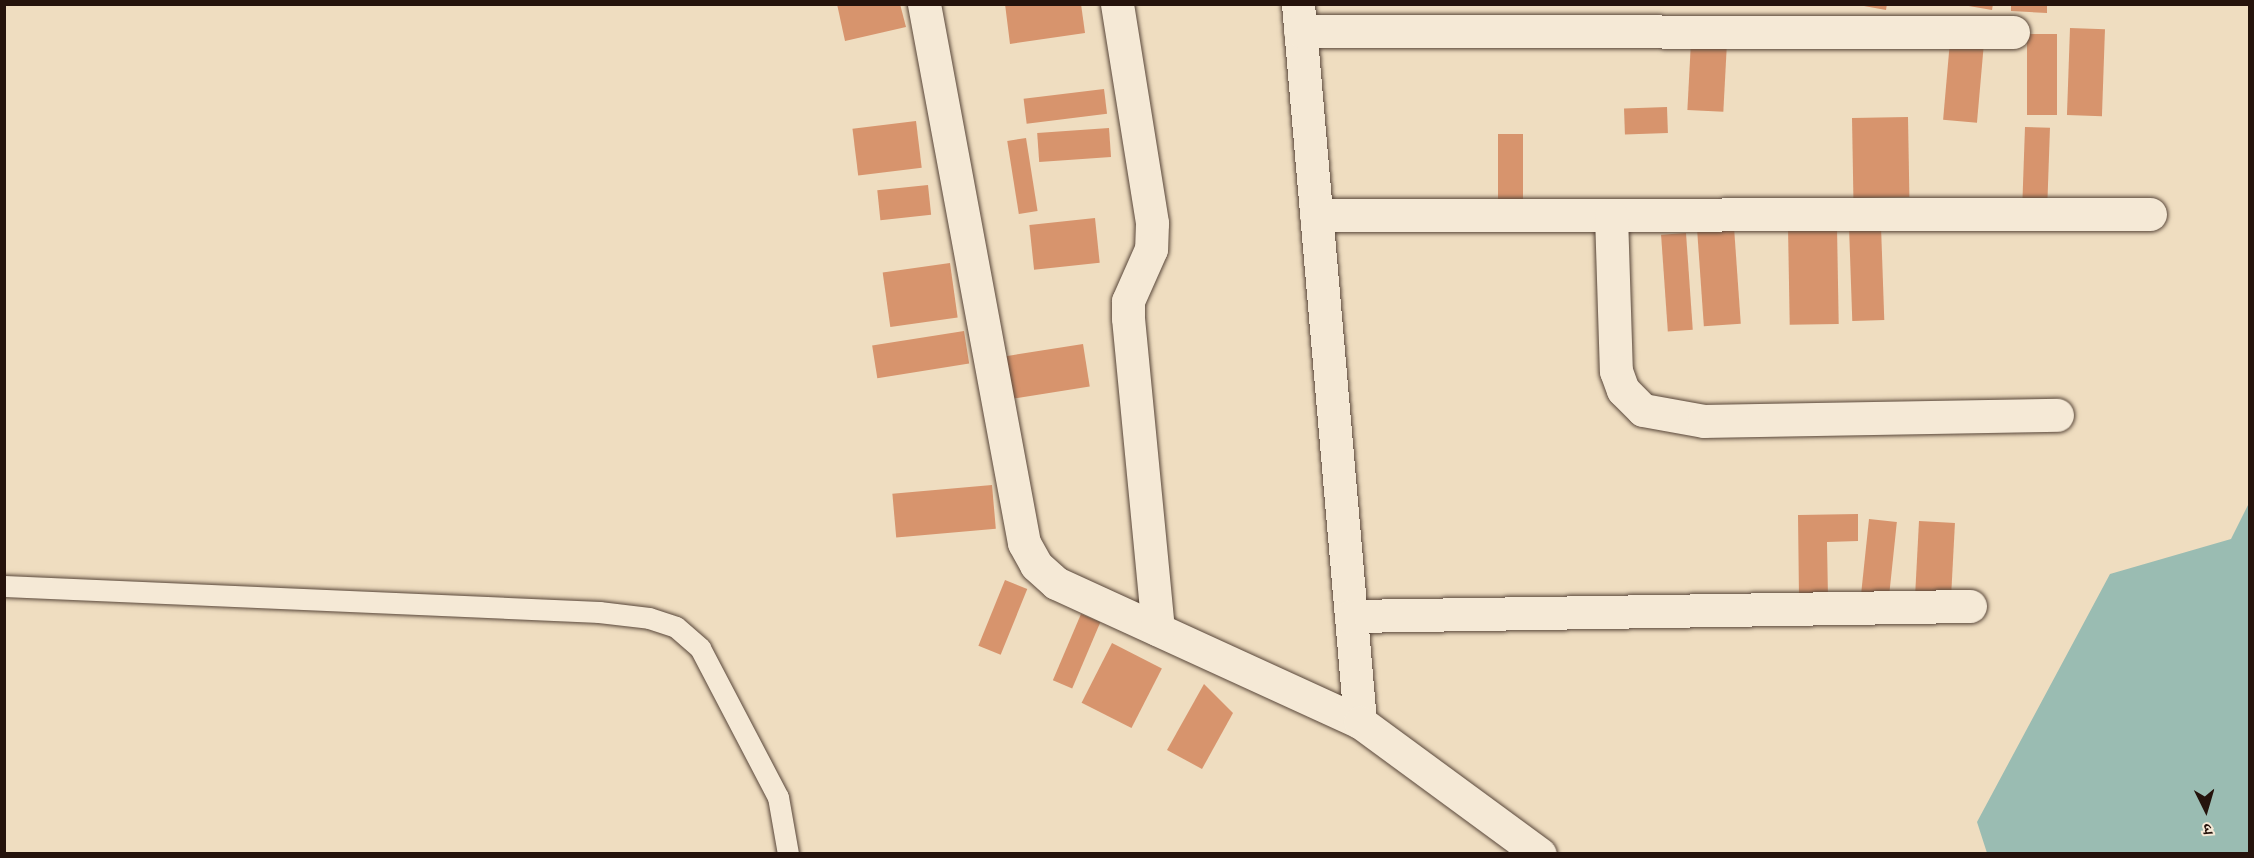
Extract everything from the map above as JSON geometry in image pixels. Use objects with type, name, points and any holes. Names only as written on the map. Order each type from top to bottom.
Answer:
[{"type":"street","points":[[924,4],[1024,543],[1036,565],[1056,583],[1360,722],[1540,854]]},
{"type":"street","points":[[1117,4],[1152,223],[1151,249],[1128,301],[1128,318],[1158,630]]},
{"type":"street","points":[[1360,722],[1299,18],[2013,32]]},
{"type":"street","points":[[1611,214],[1616,371],[1623,390],[1643,410],[1704,421],[2057,415]]},
{"type":"street","points":[[1316,216],[2150,214]]},
{"type":"street","points":[[1351,616],[1970,606]]},
{"type":"lane","points":[[4,586],[599,612],[649,618],[676,627],[700,648],[777,797],[788,854]]},
{"type":"water","points":[[2249,503],[2249,853],[1987,853],[1977,822],[2110,574],[2231,539]]},
{"type":"building","points":[[837,4],[900,4],[906,27],[845,41]]},
{"type":"building","points":[[1005,4],[1081,4],[1085,33],[1010,44]]},
{"type":"building","points":[[1853,4],[1887,4],[1886,10]]},
{"type":"building","points":[[1957,4],[1993,4],[1992,10]]},
{"type":"building","points":[[2011,4],[2047,4],[2047,13],[2011,11]]},
{"type":"building","points":[[2070,28],[2105,29],[2102,116],[2067,115]]},
{"type":"building","points":[[2027,34],[2057,34],[2057,115],[2027,115]]},
{"type":"building","points":[[1691,41],[1727,43],[1723,112],[1687,110]]},
{"type":"building","points":[[1950,41],[1984,44],[1977,123],[1943,120]]},
{"type":"building","points":[[1104,89],[1107,114],[1027,124],[1024,99]]},
{"type":"building","points":[[1667,107],[1668,133],[1625,134],[1624,109]]},
{"type":"building","points":[[1908,117],[1909,197],[1853,198],[1852,118]]},
{"type":"building","points":[[916,121],[922,168],[858,175],[852,129]]},
{"type":"building","points":[[2025,127],[2050,128],[2047,200],[2022,199]]},
{"type":"building","points":[[1109,128],[1111,157],[1039,162],[1037,133]]},
{"type":"building","points":[[1498,134],[1523,134],[1523,206],[1498,206]]},
{"type":"building","points":[[1026,138],[1038,211],[1019,214],[1007,141]]},
{"type":"building","points":[[928,185],[931,215],[880,220],[877,190]]},
{"type":"building","points":[[1095,218],[1100,263],[1034,270],[1029,225]]},
{"type":"building","points":[[1837,226],[1839,324],[1790,325],[1788,227]]},
{"type":"building","points":[[1881,226],[1884,320],[1852,321],[1849,227]]},
{"type":"building","points":[[1734,227],[1741,324],[1704,326],[1697,230]]},
{"type":"building","points":[[1686,233],[1693,330],[1668,332],[1661,235]]},
{"type":"building","points":[[950,263],[958,317],[890,327],[883,272]]},
{"type":"building","points":[[964,331],[969,364],[877,378],[872,346]]},
{"type":"building","points":[[1083,344],[1090,386],[1013,399],[1006,356]]},
{"type":"building","points":[[992,485],[996,529],[896,538],[892,494]]},
{"type":"building","points":[[1858,514],[1858,541],[1827,542],[1828,598],[1799,598],[1798,515]]},
{"type":"building","points":[[1869,519],[1897,522],[1889,596],[1861,593]]},
{"type":"building","points":[[1919,521],[1955,523],[1951,598],[1915,596]]},
{"type":"building","points":[[1005,580],[1027,589],[1001,655],[978,646]]},
{"type":"building","points":[[1081,614],[1100,622],[1072,688],[1053,680]]},
{"type":"building","points":[[1112,643],[1162,668],[1131,728],[1082,703]]},
{"type":"building","points":[[1204,684],[1233,713],[1202,769],[1167,750]]}]
